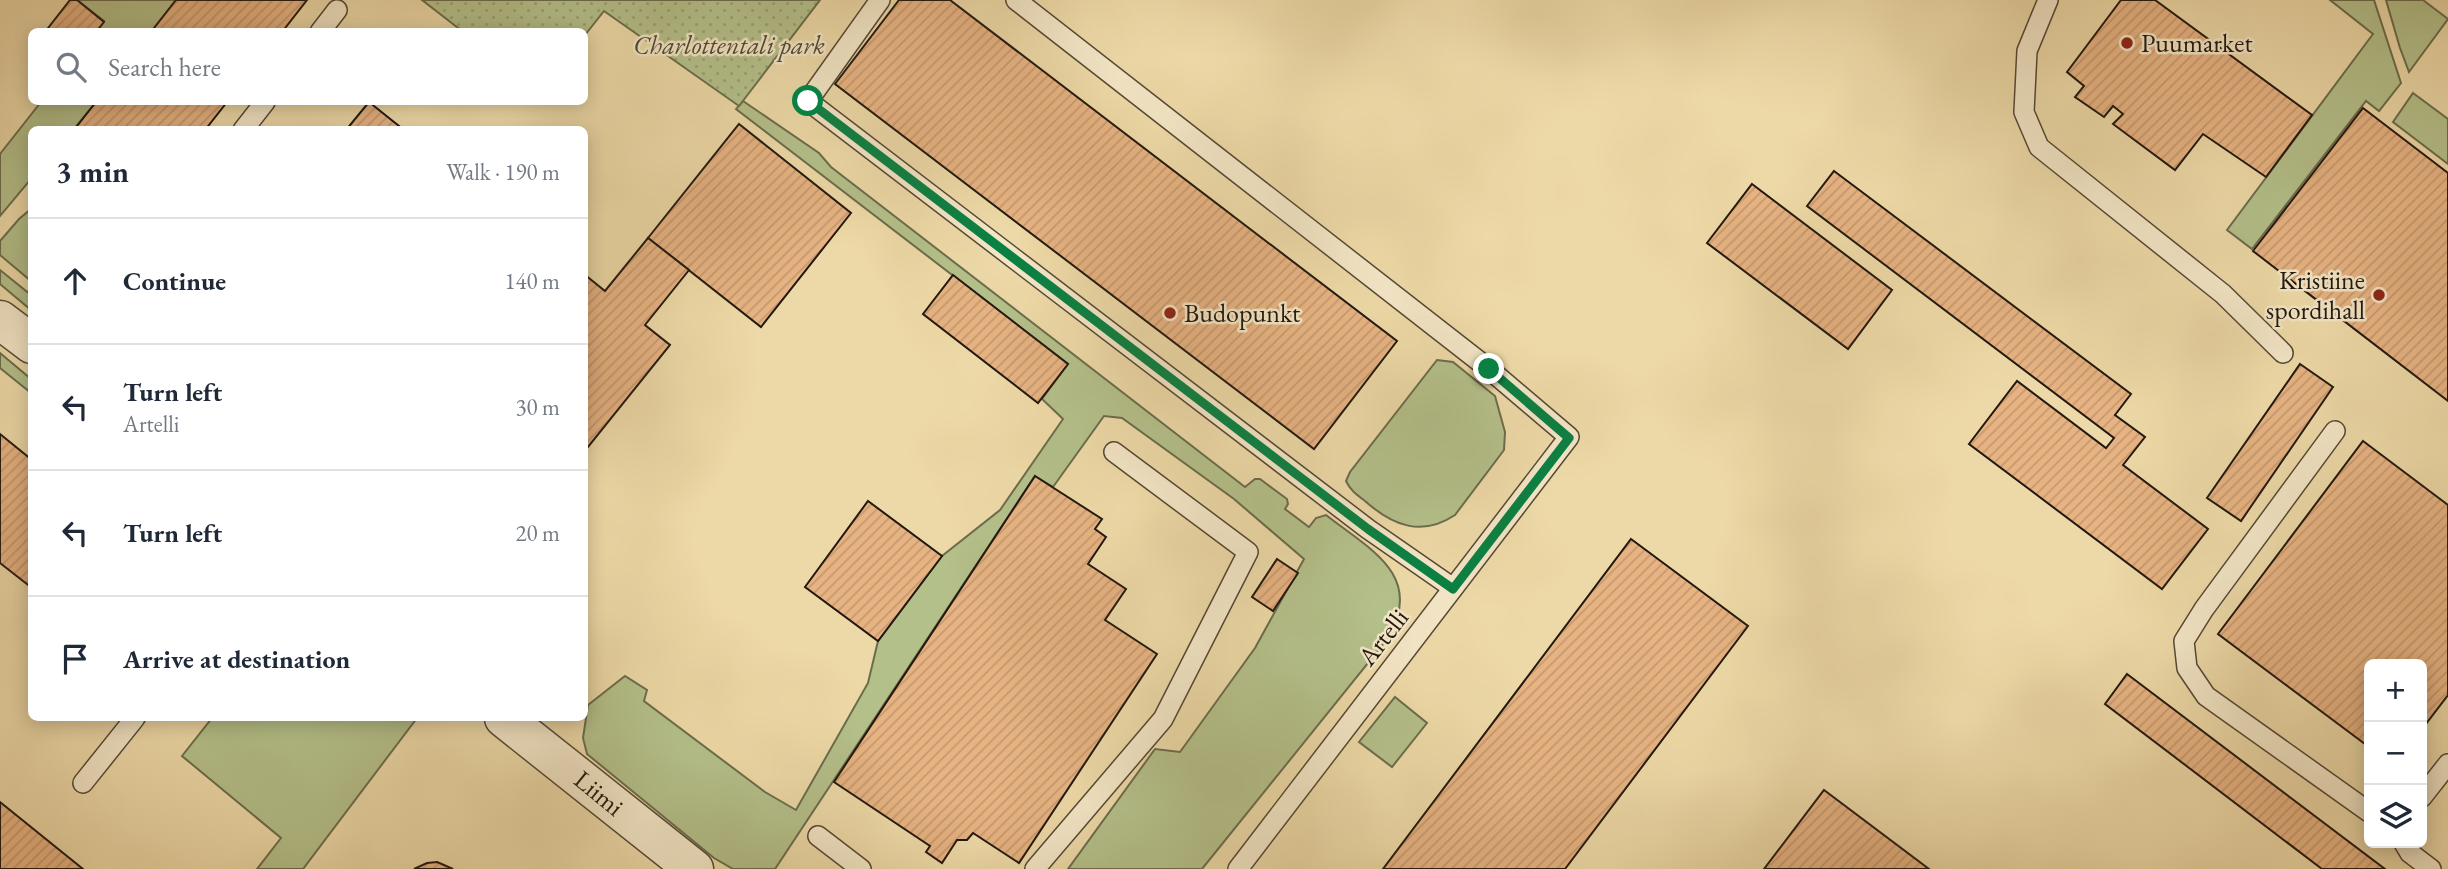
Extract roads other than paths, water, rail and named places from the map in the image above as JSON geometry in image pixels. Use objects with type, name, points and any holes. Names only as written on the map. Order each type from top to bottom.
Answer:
[{"type":"street","points":[[0,320],[28,341]]},
{"type":"street","name":"Liimi","points":[[508,721],[694,869]]},
{"type":"lane","points":[[880,0],[808,101],[1368,529],[1453,589]]},
{"type":"lane","name":"Artelli","points":[[1016,0],[1489,369],[1569,438],[1238,869]]},
{"type":"lane","points":[[2049,0],[2027,51],[2024,112],[2039,146],[2223,294],[2283,353]]},
{"type":"lane","points":[[323,28],[337,10]]},
{"type":"lane","points":[[246,126],[263,105]]},
{"type":"lane","points":[[2335,431],[2204,609],[2185,641],[2187,668],[2206,695],[2364,807]]},
{"type":"lane","points":[[1035,869],[1163,719],[1248,552],[1114,452]]},
{"type":"lane","points":[[83,783],[133,721]]},
{"type":"lane","points":[[2427,791],[2448,764]]},
{"type":"lane","points":[[818,836],[861,869]]},
{"type":"lane","points":[[2407,848],[2431,869]]},
{"type":"place","name":"Puumarket","points":[[2127,43]]},
{"type":"place","name":"Kristiine spordihall","points":[[2379,295]]},
{"type":"place","name":"Budopunkt","points":[[1170,313]]},
{"type":"park label","name":"Charlottentali park","points":[[729,45]]}]
